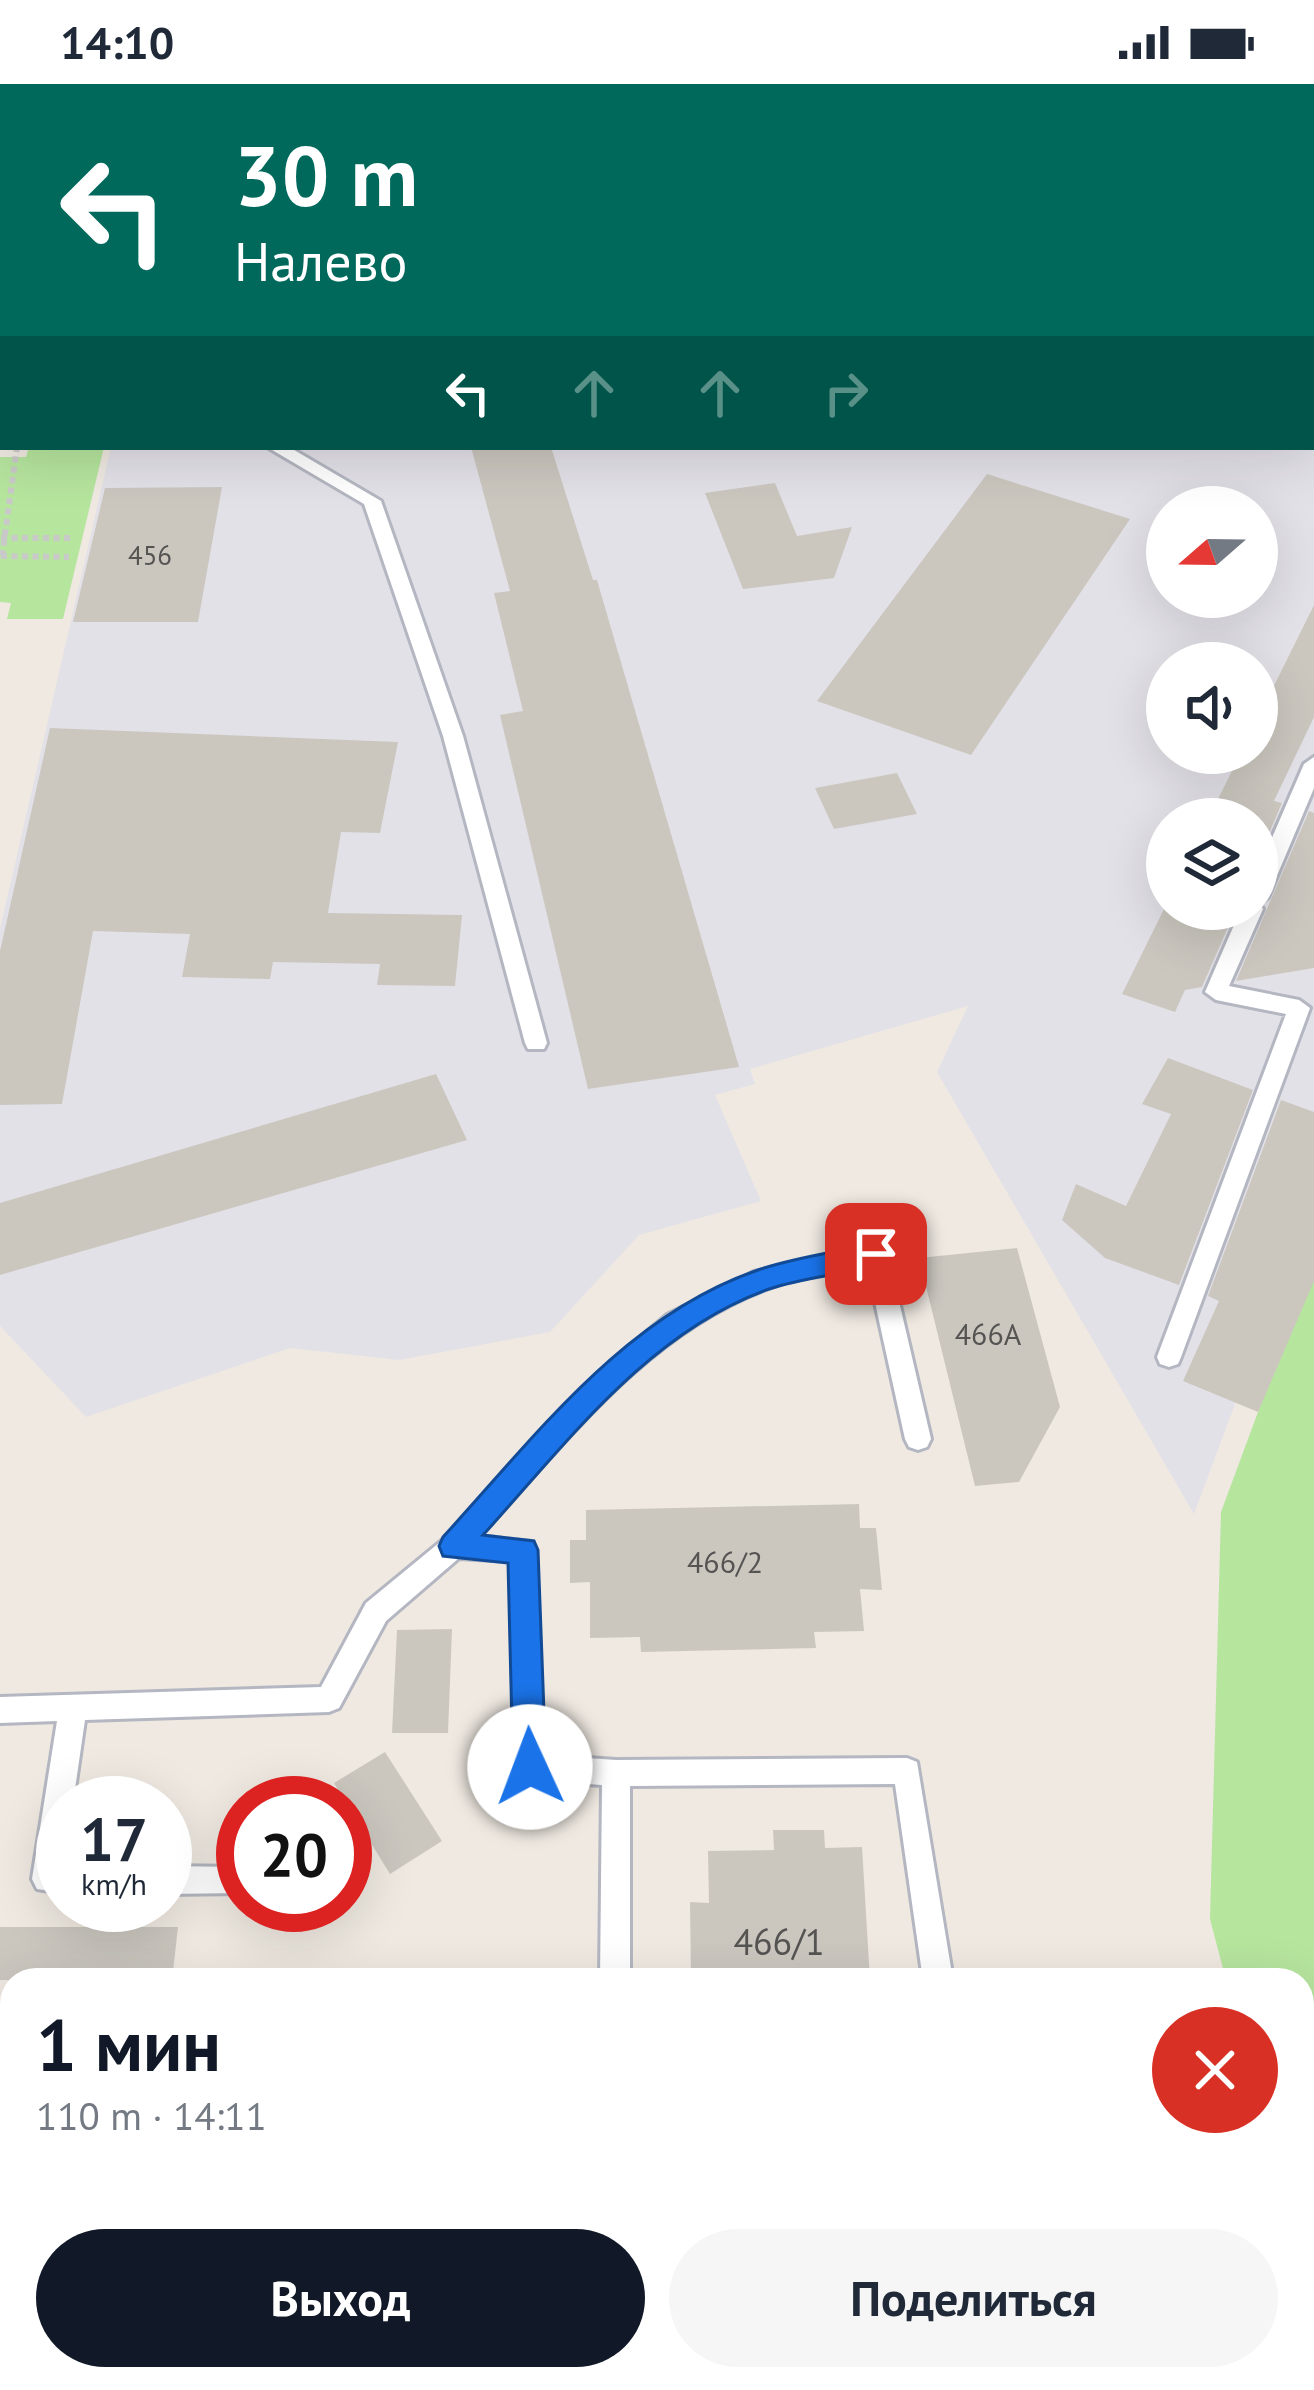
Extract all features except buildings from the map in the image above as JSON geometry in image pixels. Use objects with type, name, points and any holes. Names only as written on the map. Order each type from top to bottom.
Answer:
[{"type":"lane","points":[[281,450],[372,501],[453,736],[536,1043]]},
{"type":"lane","points":[[1278,849],[1314,764]]},
{"type":"lane","points":[[1169,1357],[1299,1008],[1216,992],[1243,930]]},
{"type":"lane","points":[[0,1710],[329,1700],[376,1612],[454,1546],[604,1382],[676,1322],[763,1280],[876,1254],[918,1439]]},
{"type":"lane","points":[[454,1546],[523,1550],[530,1767],[616,1773],[907,1772],[936,1968]]},
{"type":"lane","points":[[62,1776],[73,1710]]},
{"type":"lane","points":[[615,1968],[616,1773]]},
{"type":"path","points":[[17,450],[1,556],[69,557]]},
{"type":"path","points":[[3,538],[74,538]]},
{"type":"shaded area","points":[[110,450],[1314,450],[1314,1192],[1194,1514],[937,1072],[968,1006],[750,1069],[755,1084],[715,1095],[761,1201],[639,1235],[550,1332],[399,1360],[290,1348],[86,1417],[0,1326],[0,929]]},
{"type":"green space","points":[[28,450],[103,450],[63,619],[7,619],[11,603],[0,602],[0,457],[26,457]]},
{"type":"green space","points":[[1314,1261],[1314,1968],[1223,1968],[1210,1919],[1221,1512]]},
{"type":"route","points":[[530,1767],[523,1550],[454,1546],[604,1382],[676,1322],[763,1280],[876,1254]]}]
